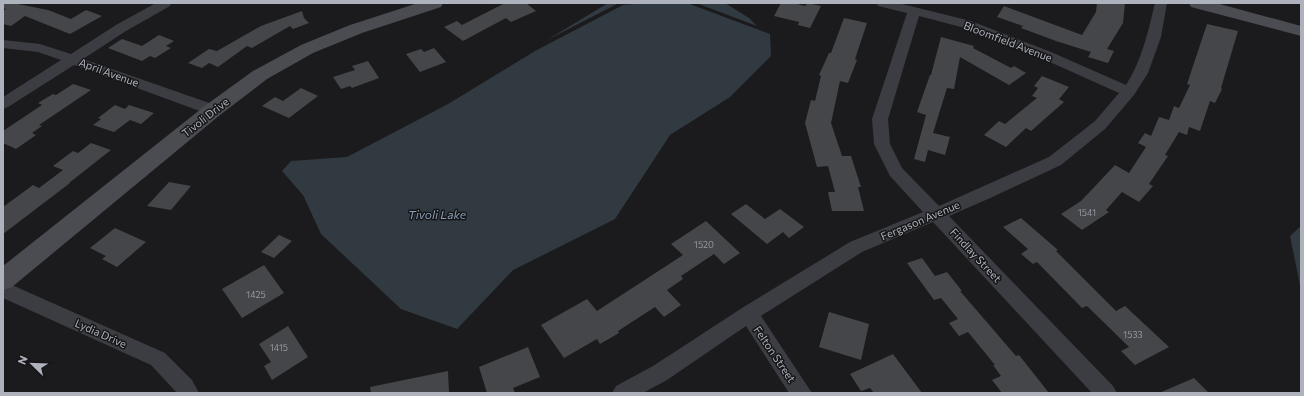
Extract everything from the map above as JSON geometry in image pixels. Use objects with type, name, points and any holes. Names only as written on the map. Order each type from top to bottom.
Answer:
[{"type":"street","points":[[3,104],[121,28],[165,3]]},
{"type":"street","name":"Tivoli Drive","points":[[3,280],[213,110],[260,76],[307,50],[356,29],[436,3]]},
{"type":"street","name":"Bloomfield Avenue","points":[[883,3],[966,24],[1046,55],[1129,92]]},
{"type":"street","name":"Fergason Avenue","points":[[623,393],[660,373],[749,314],[856,247],[982,195],[1055,161],[1100,125],[1129,92],[1141,73],[1154,37],[1161,3]]},
{"type":"street","points":[[1197,3],[1301,31]]},
{"type":"street","points":[[1237,3],[1301,21]]},
{"type":"street","name":"Findlay Street","points":[[914,11],[880,119],[882,144],[896,172],[1106,393]]},
{"type":"street","name":"April Avenue","points":[[3,44],[40,48],[213,110]]},
{"type":"street","name":"Lydia Drive","points":[[3,289],[158,359],[185,387],[188,393]]},
{"type":"street","name":"Felton Street","points":[[749,314],[801,393]]},
{"type":"water","points":[[608,3],[619,3],[547,40]]},
{"type":"water","name":"Tivoli Lake","points":[[648,3],[687,3],[770,34],[771,56],[730,97],[670,135],[615,219],[513,270],[457,329],[401,309],[321,234],[303,195],[282,171],[291,161],[347,157],[448,104],[535,51],[623,5]]},
{"type":"water","points":[[696,3],[725,3],[749,18],[757,26]]},
{"type":"water","points":[[1301,226],[1301,290],[1290,236]]},
{"type":"building","points":[[4,3],[13,3],[48,10],[71,19],[86,10],[102,16],[70,34],[25,16],[11,26],[3,24],[3,11],[6,9],[3,8]]},
{"type":"building","points":[[505,3],[526,3],[536,11],[511,22],[506,18],[463,41],[444,27],[457,21],[462,25]]},
{"type":"building","points":[[781,3],[793,3],[805,6],[808,3],[821,6],[810,28],[798,25],[799,22],[774,16]]},
{"type":"building","points":[[1097,3],[1125,3],[1123,23],[1107,49],[1114,51],[1108,63],[1088,57],[1091,52],[1021,28],[1023,26],[997,17],[1004,6],[1082,35],[1096,12]]},
{"type":"building","points":[[302,11],[304,18],[309,23],[293,29],[290,26],[252,48],[247,46],[218,67],[209,63],[202,68],[188,63],[209,49],[217,51],[261,26]]},
{"type":"building","points":[[844,18],[867,23],[855,59],[857,60],[848,83],[840,81],[831,123],[842,156],[851,156],[861,187],[858,187],[864,211],[832,211],[828,192],[835,192],[828,166],[817,167],[805,123],[811,100],[815,101],[821,76],[819,75],[829,53],[831,53]]},
{"type":"building","points":[[1207,24],[1238,31],[1221,88],[1222,89],[1215,103],[1210,101],[1200,131],[1189,127],[1187,135],[1179,132],[1165,155],[1168,156],[1149,184],[1153,186],[1139,202],[1122,192],[1106,210],[1109,212],[1082,230],[1061,214],[1081,201],[1115,165],[1129,173],[1146,147],[1138,143],[1145,133],[1151,136],[1159,117],[1169,120],[1174,106],[1179,108],[1190,85],[1187,84]]},
{"type":"building","points":[[159,35],[174,41],[166,46],[171,48],[155,58],[150,56],[142,61],[108,48],[122,39],[142,46]]},
{"type":"building","points":[[941,37],[974,46],[973,48],[1011,68],[1014,66],[1026,73],[1009,85],[960,57],[954,89],[947,88],[933,133],[950,137],[945,155],[928,150],[925,162],[914,159],[926,115],[917,112],[931,75]]},
{"type":"building","points":[[434,48],[446,62],[420,72],[406,54],[421,49],[424,52]]},
{"type":"building","points":[[368,61],[379,78],[352,88],[350,86],[341,89],[333,77],[355,70],[352,66]]},
{"type":"building","points":[[1042,76],[1069,87],[1059,99],[1064,102],[1031,131],[1026,128],[1006,147],[984,135],[999,121],[1005,124],[1037,98],[1032,96],[1038,88],[1034,86]]},
{"type":"building","points":[[73,84],[91,90],[39,125],[42,126],[32,133],[36,135],[16,149],[3,143],[3,131],[42,105],[38,103],[53,94],[56,95]]},
{"type":"building","points":[[301,88],[318,96],[289,118],[262,106],[275,97],[283,101]]},
{"type":"building","points":[[115,105],[125,109],[129,105],[154,113],[141,124],[130,120],[114,132],[93,125],[101,119],[98,118]]},
{"type":"building","points":[[91,143],[111,150],[3,234],[3,207],[33,185],[39,188],[63,170],[53,166],[73,151],[78,153]]},
{"type":"building","points":[[169,182],[191,186],[171,210],[147,206]]},
{"type":"building","points":[[746,204],[765,219],[780,209],[804,227],[789,238],[783,232],[767,244],[731,214]]},
{"type":"building","points":[[1021,218],[1058,250],[1056,251],[1116,311],[1125,306],[1169,347],[1135,365],[1121,351],[1129,347],[1087,306],[1082,308],[1037,262],[1033,264],[1021,254],[1028,249],[1003,227]]},
{"type":"building","points":[[706,221],[740,253],[724,264],[714,254],[681,276],[683,279],[667,290],[681,305],[664,317],[655,307],[618,331],[619,333],[600,344],[597,339],[564,358],[541,325],[587,299],[597,311],[683,255],[671,244]]},
{"type":"building","points":[[115,228],[146,242],[117,267],[102,259],[106,256],[90,248]]},
{"type":"building","points":[[279,235],[292,241],[274,258],[261,252]]},
{"type":"building","points":[[922,258],[935,276],[947,272],[962,291],[960,291],[1016,356],[1019,355],[1049,393],[1002,393],[992,380],[1001,376],[993,365],[995,365],[968,332],[959,336],[949,323],[958,319],[941,298],[934,300],[907,263]]},
{"type":"building","points":[[264,265],[284,293],[242,318],[222,289]]},
{"type":"building","points":[[829,312],[869,324],[861,360],[819,347]]},
{"type":"building","points":[[288,326],[308,357],[272,380],[264,366],[271,362],[259,344]]},
{"type":"building","points":[[528,347],[540,377],[513,388],[515,393],[487,393],[479,367]]},
{"type":"building","points":[[893,354],[922,393],[874,393],[870,388],[861,391],[850,374]]},
{"type":"building","points":[[448,371],[449,393],[371,393],[370,387]]},
{"type":"building","points":[[1194,378],[1209,393],[1159,393]]}]
